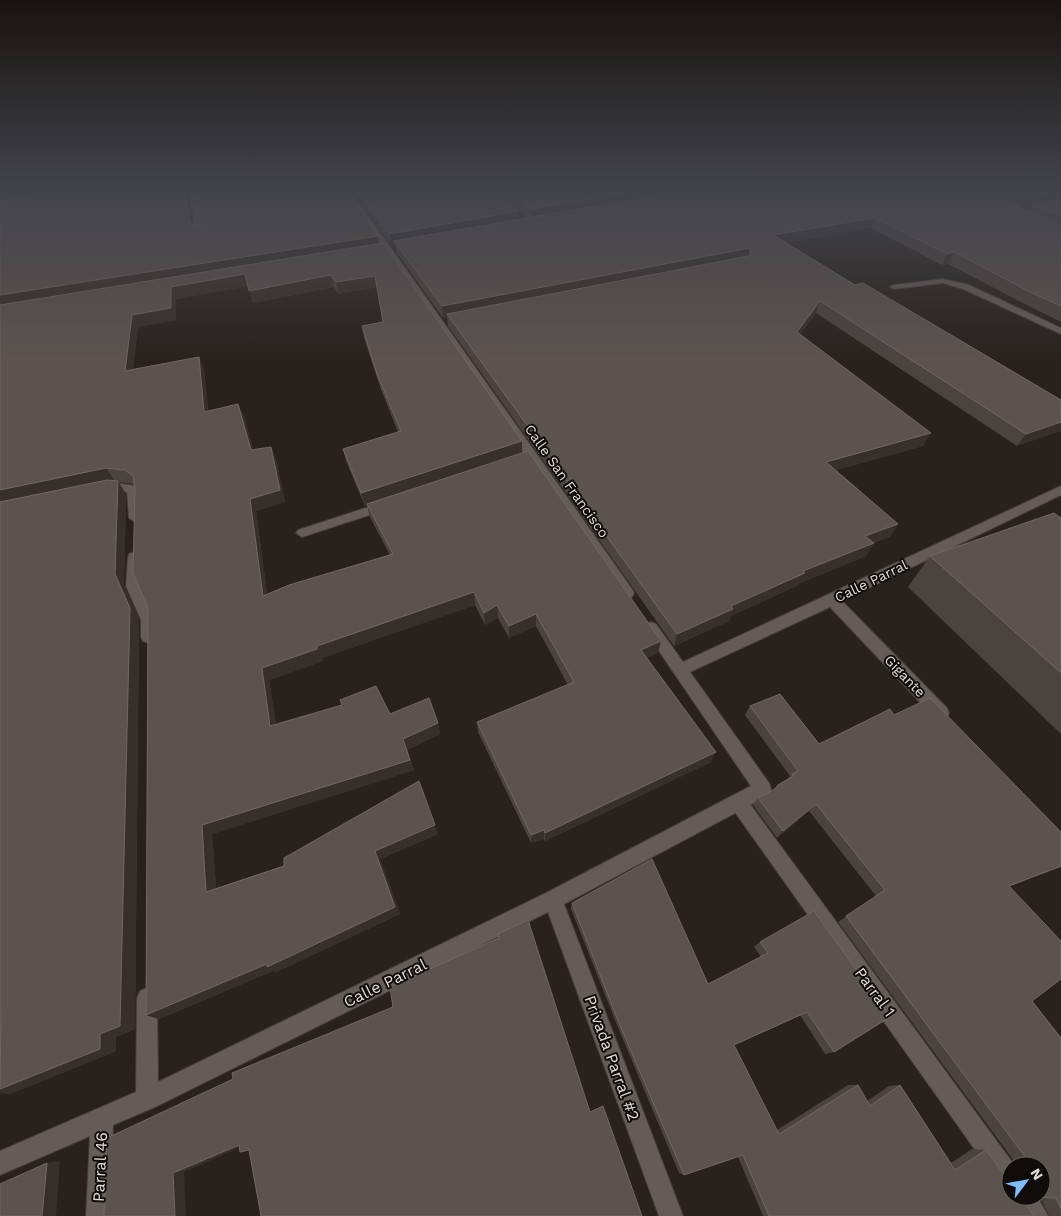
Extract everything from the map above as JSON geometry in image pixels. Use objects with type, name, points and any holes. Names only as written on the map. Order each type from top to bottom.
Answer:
[{"type":"street","name":"Calle San Francisco","points":[[387,247],[445,322],[528,458],[635,604]]},
{"type":"street","points":[[894,287],[943,281],[966,287],[1061,331]]},
{"type":"street","points":[[96,491],[115,487],[133,489],[133,586],[148,620],[148,650]]},
{"type":"street","name":"Calle Parral","points":[[0,1163],[147,1099],[553,900],[763,789],[680,670],[832,600],[1061,490]]},
{"type":"street","points":[[302,533],[394,503]]},
{"type":"street","name":"Gigante","points":[[832,600],[950,723]]},
{"type":"street","points":[[646,621],[680,670]]},
{"type":"street","name":"Parral 1","points":[[738,802],[1001,1167]]},
{"type":"street","name":"Privada Parral #2","points":[[553,900],[671,1216]]},
{"type":"street","points":[[147,979],[147,1099]]},
{"type":"street","name":"Parral 46","points":[[98,1216],[102,1119]]},
{"type":"building","points":[[0,247],[309,247],[0,295]]},
{"type":"building","points":[[360,247],[386,247],[522,441],[361,493],[343,449],[401,431],[377,374],[362,326],[383,322],[375,276],[336,282],[331,275],[249,291],[245,274],[171,287],[171,308],[132,315],[125,371],[199,357],[204,412],[238,404],[251,450],[271,447],[280,490],[250,499],[263,596],[289,585],[393,554],[367,504],[528,451],[661,641],[641,650],[716,752],[545,833],[544,830],[531,835],[477,722],[574,682],[536,614],[509,626],[497,605],[484,613],[474,592],[317,646],[317,649],[262,668],[270,726],[342,705],[340,700],[376,686],[390,714],[429,698],[438,723],[403,739],[410,760],[202,825],[206,892],[284,866],[284,858],[419,781],[435,825],[375,851],[395,907],[267,967],[267,964],[146,1015],[148,608],[133,573],[135,490],[133,476],[125,470],[106,468],[0,490],[0,305]]},
{"type":"building","points":[[398,247],[792,247],[855,285],[863,283],[1061,400],[1061,422],[1026,434],[820,301],[797,332],[931,433],[826,462],[898,524],[865,536],[874,543],[803,571],[805,573],[731,606],[733,609],[677,634],[447,314],[749,256],[751,254],[750,248],[442,306]]},
{"type":"building","points":[[932,247],[1061,247],[1061,306],[954,252],[947,254]]},
{"type":"building","points":[[107,480],[118,481],[115,574],[130,608],[120,1026],[100,1034],[100,1049],[0,1089],[0,502]]},
{"type":"building","points":[[1054,513],[1061,518],[1061,673],[930,556]]},
{"type":"building","points":[[780,694],[819,744],[890,709],[894,715],[930,698],[1061,832],[1061,866],[1009,886],[1061,941],[1061,979],[1032,1001],[1061,1038],[1061,1209],[1056,1198],[1051,1198],[1051,1156],[1025,1156],[846,916],[885,890],[816,804],[783,831],[758,798],[775,789],[798,771],[750,706]]},
{"type":"building","points":[[652,859],[708,984],[768,953],[760,942],[814,911],[890,1017],[834,1052],[807,1012],[734,1045],[779,1134],[858,1085],[870,1106],[900,1085],[955,1170],[986,1150],[1001,1170],[1001,1206],[1027,1206],[1033,1216],[769,1216],[743,1155],[684,1175],[619,1023],[572,903]]},
{"type":"building","points":[[528,920],[590,1112],[603,1106],[642,1216],[261,1216],[249,1150],[240,1152],[239,1145],[173,1173],[175,1216],[104,1216],[107,1138],[233,1079],[232,1073],[393,1007],[390,987],[499,938],[498,934]]},
{"type":"building","points":[[47,1163],[42,1216],[0,1216],[0,1184]]}]
